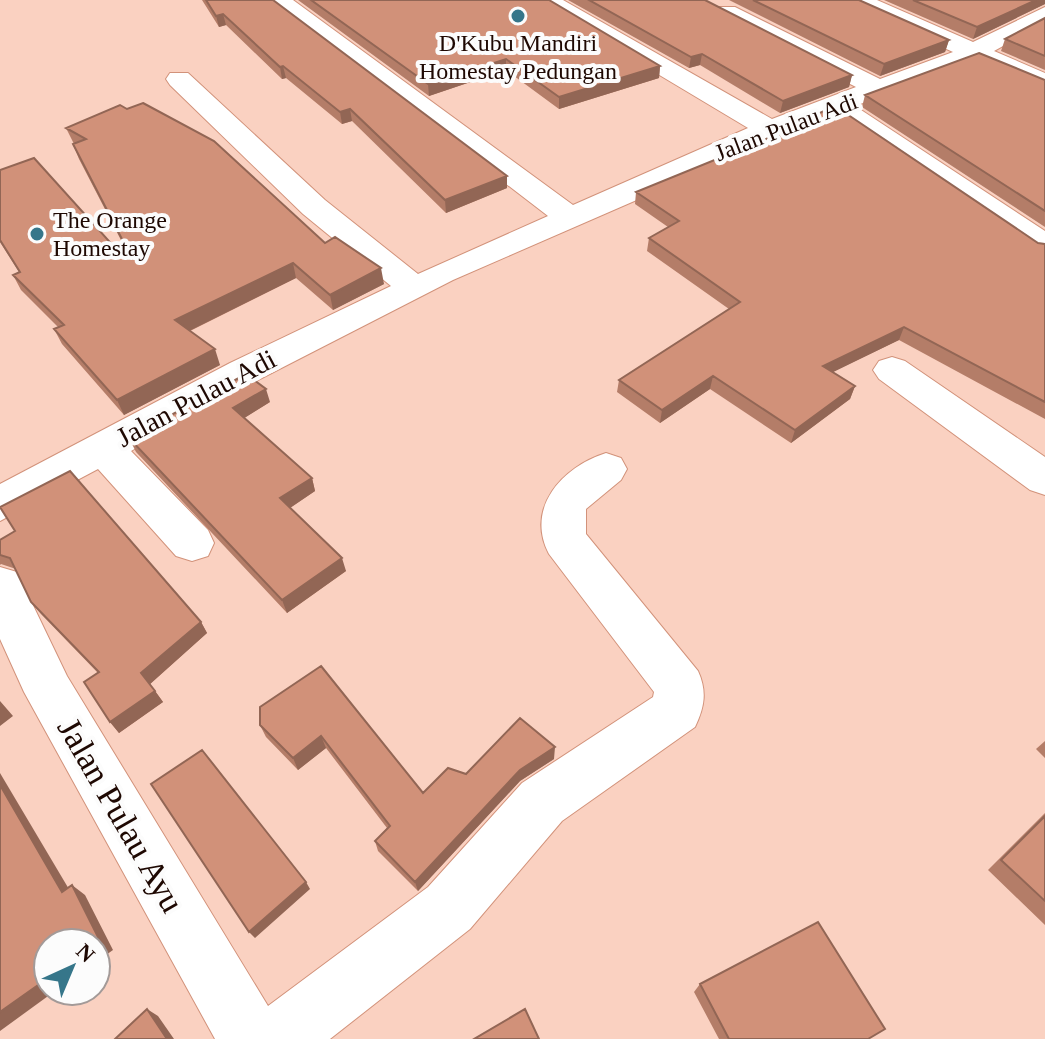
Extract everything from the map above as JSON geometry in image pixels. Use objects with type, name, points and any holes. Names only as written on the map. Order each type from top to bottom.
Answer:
[{"type":"street","points":[[278,0],[568,216]]},
{"type":"street","points":[[546,0],[770,129]]},
{"type":"street","points":[[858,0],[1045,83]]},
{"type":"street","points":[[714,5],[882,90]]},
{"type":"street","name":"Jalan Pulau Adi","points":[[0,504],[243,372],[568,216],[770,129],[882,90],[974,51],[1045,14]]},
{"type":"street","points":[[1013,31],[1045,43]]},
{"type":"street","points":[[179,79],[314,207],[436,278]]},
{"type":"street","points":[[838,107],[1045,246]]},
{"type":"street","points":[[892,370],[1045,479]]},
{"type":"street","points":[[103,448],[192,543]]},
{"type":"street","points":[[278,1039],[449,908],[542,802],[677,710],[682,700],[680,687],[565,541],[560,526],[562,509],[572,492],[606,469]]},
{"type":"street","name":"Jalan Pulau Ayu","points":[[0,586],[49,692],[251,1039]]},
{"type":"building","points":[[206,0],[273,0],[507,176],[445,200],[350,109],[340,112],[283,66],[280,67],[223,14],[216,16]]},
{"type":"building","points":[[311,0],[549,0],[660,66],[559,97],[506,59],[428,84]]},
{"type":"building","points":[[589,0],[705,0],[852,75],[783,101],[702,54],[691,57]]},
{"type":"building","points":[[753,0],[859,0],[949,40],[884,64]]},
{"type":"building","points":[[913,0],[1036,0],[977,27]]},
{"type":"building","points":[[1045,18],[1045,56],[1005,39]]},
{"type":"building","points":[[979,53],[1045,80],[1045,211],[865,95]]},
{"type":"building","points":[[143,103],[214,141],[325,243],[335,237],[381,268],[330,295],[293,263],[175,320],[215,349],[117,400],[54,329],[64,325],[13,275],[20,272],[0,240],[0,170],[34,158],[116,249],[124,243],[73,144],[86,139],[66,128],[120,105],[127,109]]},
{"type":"building","points":[[835,106],[1038,243],[1045,244],[1045,402],[904,327],[823,366],[855,386],[795,430],[713,376],[662,410],[619,380],[740,302],[649,238],[679,221],[636,192],[815,119],[811,117]]},
{"type":"building","points":[[246,374],[266,389],[233,408],[312,478],[280,498],[342,558],[282,600],[129,438]]},
{"type":"building","points":[[70,471],[201,622],[141,673],[155,691],[110,722],[84,682],[99,672],[31,602],[10,558],[0,555],[0,540],[15,531],[0,507]]},
{"type":"building","points":[[321,666],[423,793],[448,768],[466,774],[520,718],[555,747],[520,770],[415,882],[375,841],[390,826],[321,736],[293,758],[260,725],[260,707]]},
{"type":"building","points":[[202,750],[306,882],[249,932],[151,784]]},
{"type":"building","points":[[0,785],[62,892],[72,885],[93,927],[32,927],[32,989],[0,1012]]},
{"type":"building","points":[[1045,816],[1045,901],[1001,860]]},
{"type":"building","points":[[818,922],[885,1029],[868,1039],[729,1039],[700,984]]},
{"type":"building","points":[[147,1009],[167,1039],[115,1039]]},
{"type":"building","points":[[525,1009],[539,1039],[474,1039]]},
{"type":"place","name":"D'Kubu Mandiri Homestay Pedungan","points":[[518,16]]},
{"type":"place","name":"The Orange Homestay","points":[[37,234]]}]
